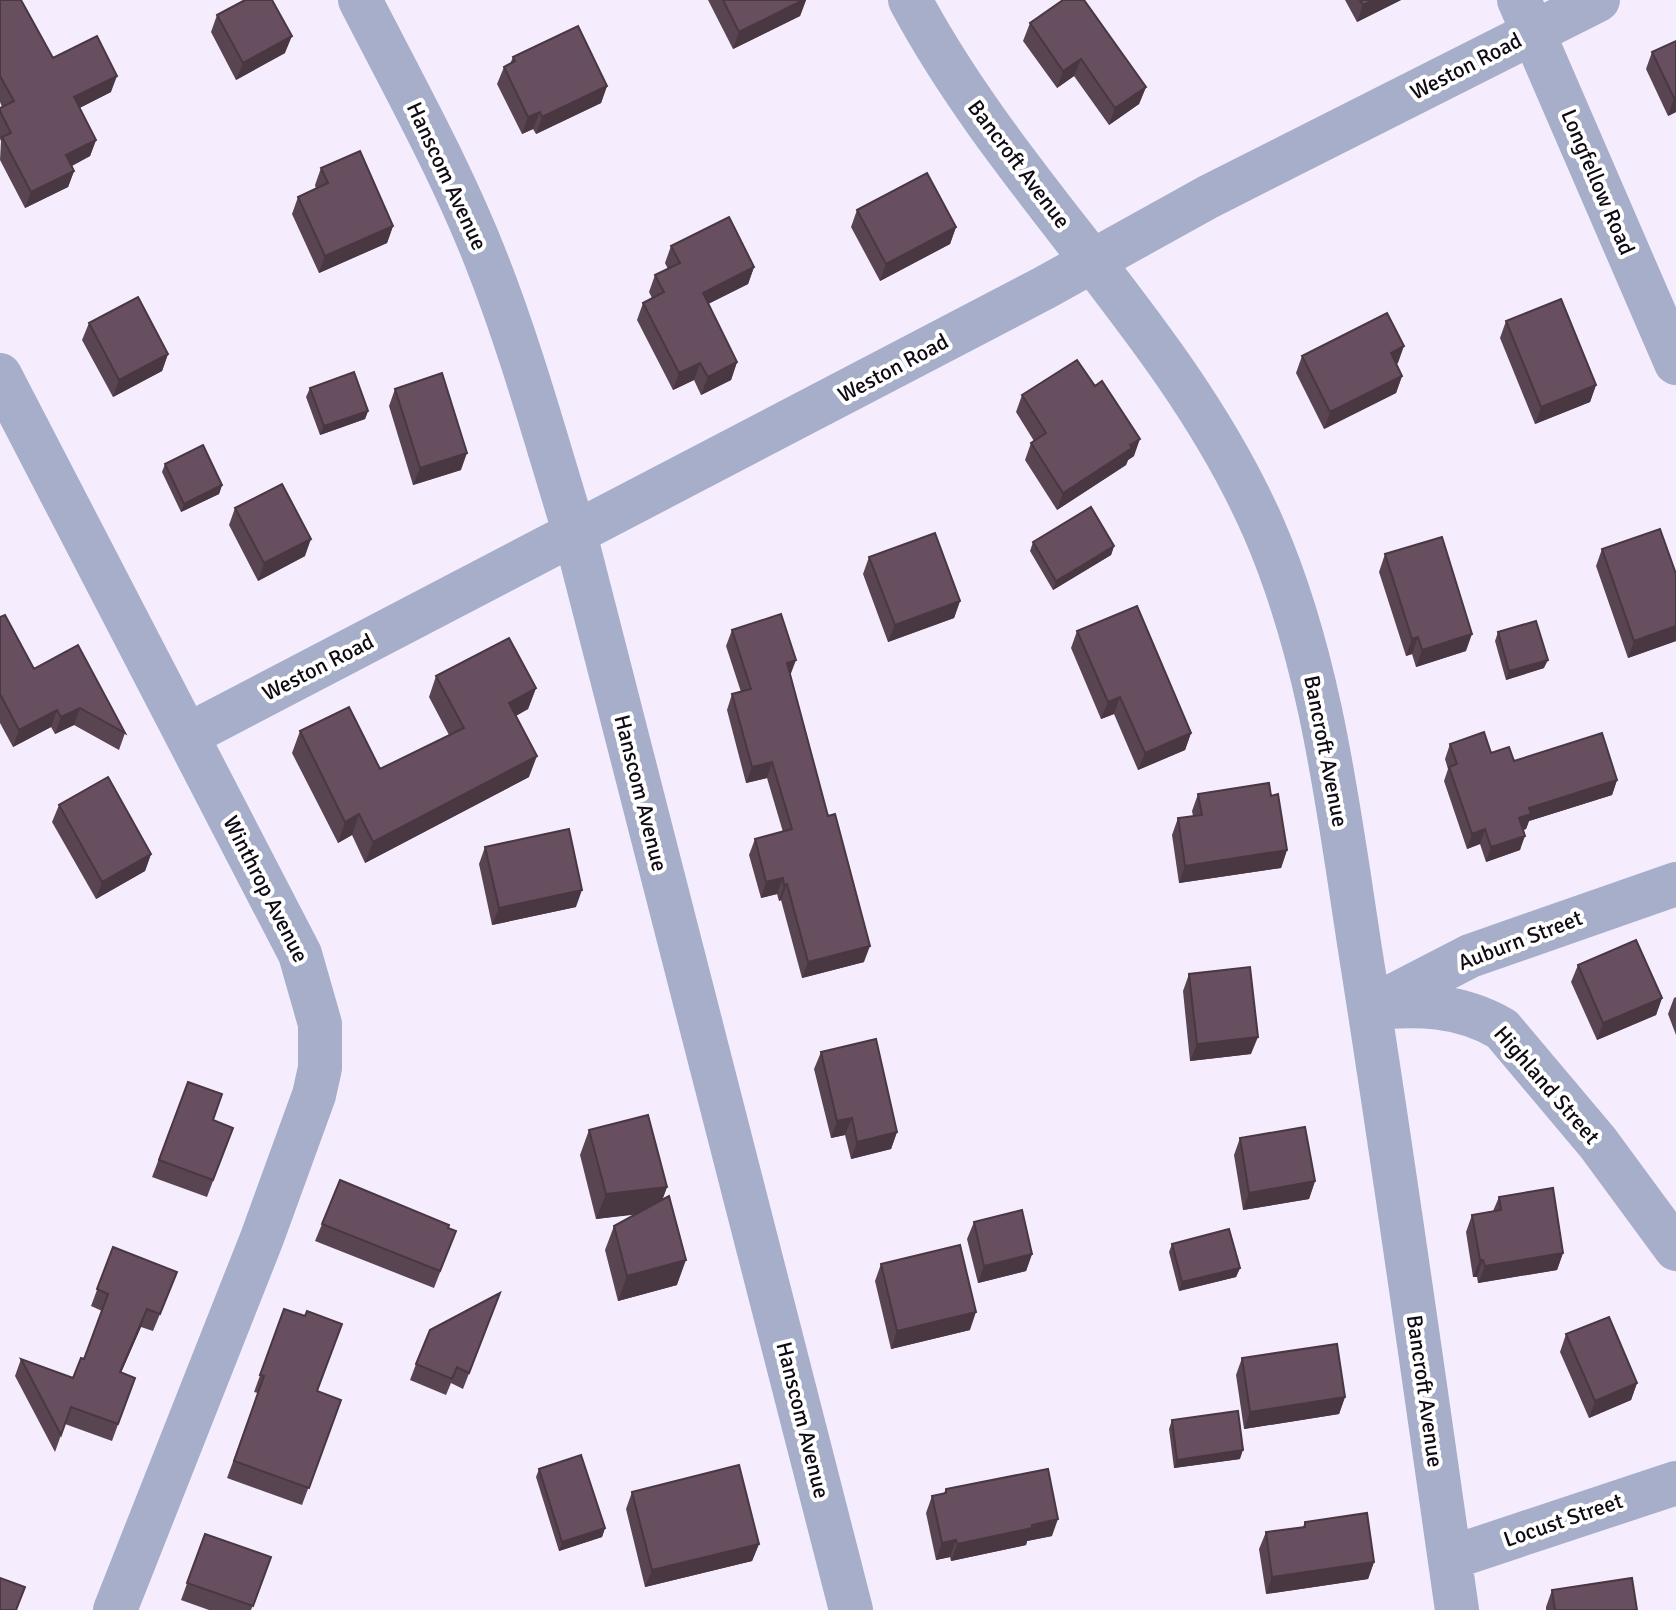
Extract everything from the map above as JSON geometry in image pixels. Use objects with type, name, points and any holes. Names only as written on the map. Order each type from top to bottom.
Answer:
[{"type":"street","name":"Hanscom Avenue","points":[[360,0],[447,171],[487,261],[575,534],[851,1610]]},
{"type":"street","name":"Bancroft Avenue","points":[[910,0],[938,53],[986,124],[1093,260],[1207,420],[1263,528],[1281,572],[1297,621],[1332,770],[1370,1008],[1457,1610]]},
{"type":"street","name":"Weston Road","points":[[188,735],[1093,260],[1526,16],[1598,0]]},
{"type":"street","name":"Longfellow Road","points":[[1526,16],[1676,363]]},
{"type":"street","name":"Winthrop Avenue","points":[[0,375],[300,954],[317,1007],[321,1054],[314,1095],[262,1238],[115,1610]]},
{"type":"street","name":"Auburn Street","points":[[1370,1008],[1470,956],[1676,884]]},
{"type":"street","name":"Highland Street","points":[[1370,1008],[1404,1005],[1452,1009],[1484,1018],[1502,1029],[1598,1143],[1676,1249]]},
{"type":"street","name":"Locust Street","points":[[1450,1558],[1676,1483]]},
{"type":"building","points":[[0,0],[21,0],[53,58],[97,36],[117,76],[74,97],[96,140],[66,155],[74,171],[31,192],[2,137],[11,133],[0,108],[14,101],[0,76]]},
{"type":"building","points":[[245,0],[272,0],[292,36],[243,63],[217,15]]},
{"type":"building","points":[[723,0],[803,0],[739,32]]},
{"type":"building","points":[[1063,0],[1084,0],[1146,87],[1115,108],[1081,59],[1063,71],[1030,23]]},
{"type":"building","points":[[578,26],[607,86],[542,117],[540,112],[528,117],[504,67],[515,61],[513,57]]},
{"type":"building","points":[[1676,41],[1676,97],[1674,98],[1652,52]]},
{"type":"building","points":[[360,151],[393,226],[325,256],[298,197],[328,183],[321,168]]},
{"type":"building","points":[[927,173],[956,227],[886,264],[857,210]]},
{"type":"building","points":[[729,217],[754,267],[703,293],[737,362],[708,377],[700,363],[679,373],[643,303],[664,292],[655,275],[680,263],[671,246]]},
{"type":"building","points":[[138,297],[168,354],[119,380],[89,323]]},
{"type":"building","points":[[1561,299],[1596,385],[1541,407],[1506,321]]},
{"type":"building","points":[[1387,313],[1404,346],[1391,353],[1402,376],[1330,412],[1302,356]]},
{"type":"building","points":[[1077,360],[1095,386],[1102,381],[1140,439],[1130,445],[1132,448],[1063,493],[1031,443],[1046,433],[1022,395]]},
{"type":"building","points":[[354,372],[368,411],[324,426],[310,388]]},
{"type":"building","points":[[442,373],[467,453],[420,468],[395,389]]},
{"type":"building","points":[[203,445],[222,485],[184,504],[165,464]]},
{"type":"building","points":[[282,484],[311,539],[264,563],[235,508]]},
{"type":"building","points":[[1091,507],[1114,546],[1056,581],[1033,542]]},
{"type":"building","points":[[1660,529],[1676,574],[1676,626],[1634,641],[1602,549]]},
{"type":"building","points":[[935,533],[960,601],[895,625],[869,557]]},
{"type":"building","points":[[1442,537],[1472,634],[1422,650],[1418,637],[1412,639],[1385,554]]},
{"type":"building","points":[[1137,606],[1191,733],[1145,753],[1120,697],[1108,702],[1077,631]]},
{"type":"building","points":[[781,614],[796,660],[787,663],[828,816],[835,814],[870,946],[808,962],[787,884],[784,885],[783,878],[766,882],[755,839],[792,829],[772,762],[752,767],[732,694],[751,689],[732,630]]},
{"type":"building","points":[[5,615],[34,669],[78,645],[125,733],[80,708],[61,717],[57,710],[19,730],[0,694],[0,617]]},
{"type":"building","points":[[1536,621],[1548,660],[1509,671],[1498,632]]},
{"type":"building","points":[[509,638],[536,688],[509,703],[537,756],[373,842],[359,814],[345,822],[300,731],[349,707],[380,769],[464,728],[436,676]]},
{"type":"building","points":[[1484,732],[1491,753],[1509,747],[1514,761],[1602,733],[1617,780],[1529,808],[1531,814],[1519,818],[1525,836],[1491,847],[1485,829],[1472,834],[1449,767],[1457,764],[1450,744]]},
{"type":"building","points":[[108,777],[151,854],[102,882],[59,805]]},
{"type":"building","points":[[1269,783],[1271,796],[1278,794],[1287,850],[1185,866],[1178,818],[1202,815],[1198,794]]},
{"type":"building","points":[[569,829],[582,890],[499,908],[485,847]]},
{"type":"building","points":[[1636,940],[1662,998],[1603,1023],[1578,965]]},
{"type":"building","points":[[1250,967],[1258,1037],[1197,1044],[1189,974]]},
{"type":"building","points":[[876,1039],[897,1132],[857,1142],[852,1118],[837,1121],[821,1052]]},
{"type":"building","points":[[188,1082],[222,1094],[213,1120],[233,1128],[213,1180],[159,1160]]},
{"type":"building","points":[[648,1115],[667,1187],[606,1194],[589,1130]]},
{"type":"building","points":[[1305,1127],[1315,1181],[1249,1193],[1240,1138]]},
{"type":"building","points":[[340,1180],[449,1225],[448,1228],[456,1231],[440,1271],[322,1224]]},
{"type":"building","points":[[1553,1188],[1563,1253],[1485,1266],[1480,1260],[1472,1215],[1501,1210],[1499,1197]]},
{"type":"building","points":[[669,1196],[686,1260],[627,1276],[614,1226]]},
{"type":"building","points":[[1022,1210],[1032,1254],[984,1266],[974,1222]]},
{"type":"building","points":[[1229,1229],[1240,1268],[1182,1282],[1172,1244]]},
{"type":"building","points":[[960,1245],[976,1312],[897,1331],[881,1264]]},
{"type":"building","points":[[113,1247],[177,1272],[160,1314],[147,1309],[120,1372],[135,1378],[118,1424],[71,1407],[61,1435],[21,1359],[73,1378],[81,1358],[84,1359],[108,1294],[97,1289]]},
{"type":"building","points":[[500,1293],[469,1373],[457,1367],[452,1379],[416,1364],[430,1330]]},
{"type":"building","points":[[284,1309],[305,1316],[307,1311],[342,1324],[317,1391],[341,1400],[309,1488],[234,1461]]},
{"type":"building","points":[[1609,1317],[1637,1383],[1595,1401],[1566,1334]]},
{"type":"building","points":[[1337,1344],[1345,1397],[1250,1412],[1242,1358]]},
{"type":"building","points":[[1238,1411],[1243,1450],[1177,1460],[1172,1420]]},
{"type":"building","points":[[581,1455],[605,1528],[562,1542],[539,1469]]},
{"type":"building","points":[[739,1465],[759,1544],[652,1570],[632,1492]]},
{"type":"building","points":[[1048,1469],[1058,1519],[1032,1525],[1032,1528],[957,1544],[956,1540],[942,1543],[932,1496],[946,1493],[946,1489]]},
{"type":"building","points":[[1367,1513],[1374,1562],[1272,1577],[1266,1532],[1305,1527],[1305,1522]]},
{"type":"building","points":[[205,1534],[271,1557],[253,1606],[187,1583]]},
{"type":"building","points":[[0,1578],[25,1587],[16,1610],[0,1610]]},
{"type":"building","points":[[1632,1578],[1637,1610],[1555,1610],[1552,1590]]}]
